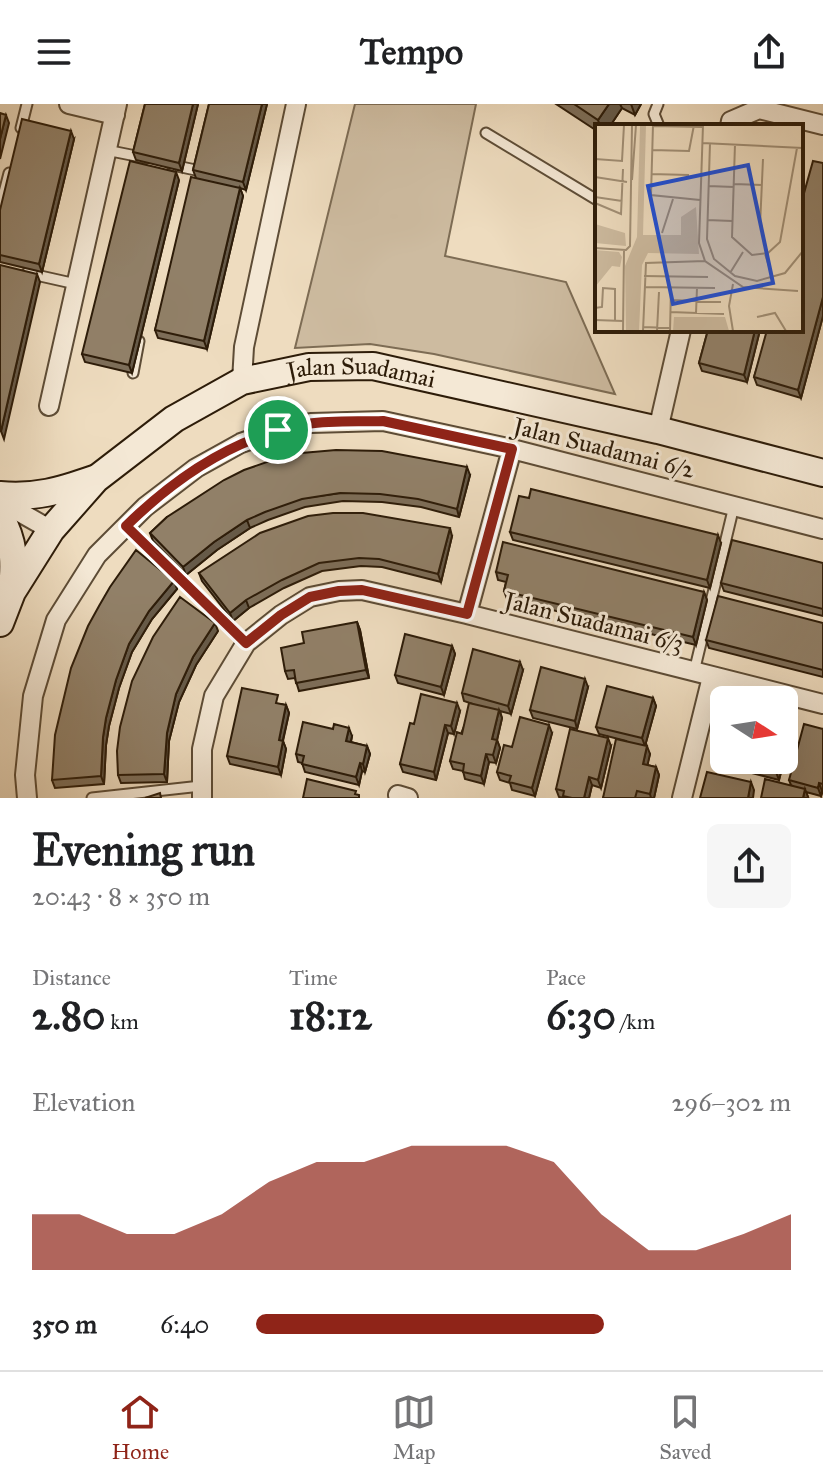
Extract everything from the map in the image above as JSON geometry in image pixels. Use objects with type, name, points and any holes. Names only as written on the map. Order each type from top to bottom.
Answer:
[{"type":"street","points":[[49,406],[116,109],[69,104]]},
{"type":"street","points":[[242,381],[244,347],[296,104]]},
{"type":"street","points":[[730,124],[759,109],[823,125]]},
{"type":"street","points":[[658,430],[681,332]]},
{"type":"street","name":"Jalan Suadamai","points":[[0,623],[12,592],[51,530],[96,479],[174,419],[242,381],[309,367],[373,366],[658,430],[823,473]]},
{"type":"street","name":"Jalan Suadamai 6/2","points":[[27,798],[25,775],[33,696],[56,620],[97,555],[145,507],[196,468],[241,443],[311,423],[383,421],[512,449],[823,529]]},
{"type":"street","points":[[467,614],[512,449]]},
{"type":"street","points":[[0,498],[56,492],[96,479]]},
{"type":"street","points":[[0,498],[51,530]]},
{"type":"street","points":[[0,516],[9,533],[15,564],[12,592]]},
{"type":"street","name":"Jalan Suadamai 6/3","points":[[202,792],[202,749],[214,696],[246,643],[310,597],[339,591],[362,590],[467,614],[823,704]]},
{"type":"street","points":[[682,798],[703,674]]},
{"type":"lane","points":[[19,134],[27,104]]},
{"type":"lane","points":[[658,104],[654,114],[658,124]]},
{"type":"lane","points":[[486,133],[595,199]]},
{"type":"lane","points":[[106,150],[218,175]]},
{"type":"lane","points":[[174,181],[181,153]]},
{"type":"lane","points":[[0,208],[11,164]]},
{"type":"lane","points":[[15,270],[76,284]]},
{"type":"lane","points":[[133,373],[142,329]]},
{"type":"lane","points":[[703,674],[734,506]]},
{"type":"lane","points":[[126,526],[246,643]]},
{"type":"lane","points":[[92,798],[202,792]]},
{"type":"shaded area","points":[[355,104],[476,104],[445,256],[566,282],[615,394],[434,354],[370,344],[295,348]]},
{"type":"building","points":[[145,104],[193,104],[179,163],[133,152]]},
{"type":"building","points":[[209,104],[262,104],[243,182],[193,170]]},
{"type":"building","points":[[574,104],[609,104],[598,120]]},
{"type":"building","points":[[0,113],[6,115],[0,139]]},
{"type":"building","points":[[22,119],[71,131],[39,264],[0,255],[0,210]]},
{"type":"building","points":[[130,161],[176,172],[129,365],[82,354]]},
{"type":"building","points":[[813,161],[823,163],[823,297],[798,390],[754,377],[766,332],[803,332],[803,197]]},
{"type":"building","points":[[191,177],[240,188],[204,341],[155,330]]},
{"type":"building","points":[[0,265],[37,274],[1,431],[0,430]]},
{"type":"building","points":[[707,332],[755,332],[744,375],[699,363]]},
{"type":"building","points":[[336,450],[382,451],[467,467],[457,509],[380,494],[340,493],[302,499],[247,520],[183,567],[150,533],[167,517],[244,470],[290,454]]},
{"type":"building","points":[[531,489],[718,535],[707,580],[510,532],[519,496],[529,498]]},
{"type":"building","points":[[363,513],[450,528],[438,574],[379,559],[319,563],[246,600],[230,613],[199,573],[260,533],[308,516]]},
{"type":"building","points":[[732,540],[823,563],[823,609],[721,583]]},
{"type":"building","points":[[503,542],[704,592],[693,637],[504,591],[508,575],[496,572]]},
{"type":"building","points":[[136,550],[174,581],[149,611],[129,644],[106,718],[101,776],[52,780],[55,735],[71,668],[99,606]]},
{"type":"building","points":[[718,596],[823,623],[823,670],[706,640]]},
{"type":"building","points":[[180,597],[215,623],[193,657],[176,694],[167,733],[164,774],[118,775],[120,727],[132,681],[153,637]]},
{"type":"building","points":[[357,622],[366,670],[296,683],[294,670],[285,671],[281,648],[304,643],[302,632]]},
{"type":"building","points":[[405,634],[452,646],[441,687],[395,675]]},
{"type":"building","points":[[473,649],[520,662],[508,706],[462,693]]},
{"type":"building","points":[[541,667],[585,679],[575,721],[530,710]]},
{"type":"building","points":[[607,686],[653,698],[642,738],[596,727]]},
{"type":"building","points":[[242,688],[278,695],[276,703],[286,705],[279,740],[283,741],[278,767],[227,756]]},
{"type":"building","points":[[421,694],[457,703],[451,726],[445,725],[434,772],[400,764]]},
{"type":"building","points":[[469,703],[499,710],[492,739],[497,740],[493,755],[486,754],[481,776],[463,772],[464,764],[450,761],[457,732],[462,734]]},
{"type":"building","points":[[520,717],[549,725],[532,788],[509,782],[511,776],[497,772],[504,745],[512,747]]},
{"type":"building","points":[[303,722],[333,729],[334,724],[349,728],[346,741],[367,746],[356,777],[302,764],[304,756],[296,754]]},
{"type":"building","points":[[804,724],[823,729],[823,784],[819,783],[818,788],[789,780],[791,774],[798,774],[798,746]]},
{"type":"building","points":[[570,729],[608,738],[598,780],[589,777],[584,798],[563,796],[564,791],[556,789]]},
{"type":"building","points":[[616,739],[647,746],[643,764],[656,767],[650,794],[637,791],[635,798],[603,798]]},
{"type":"building","points":[[707,772],[751,782],[748,798],[700,798]]},
{"type":"building","points":[[307,779],[356,791],[359,798],[303,798]]},
{"type":"building","points":[[765,779],[805,789],[803,798],[761,798]]},
{"type":"route","points":[[383,421],[512,449],[467,614],[362,590],[339,591],[310,597],[246,643],[126,526],[145,507],[196,468],[241,443],[278,430],[311,423],[383,421]]}]
